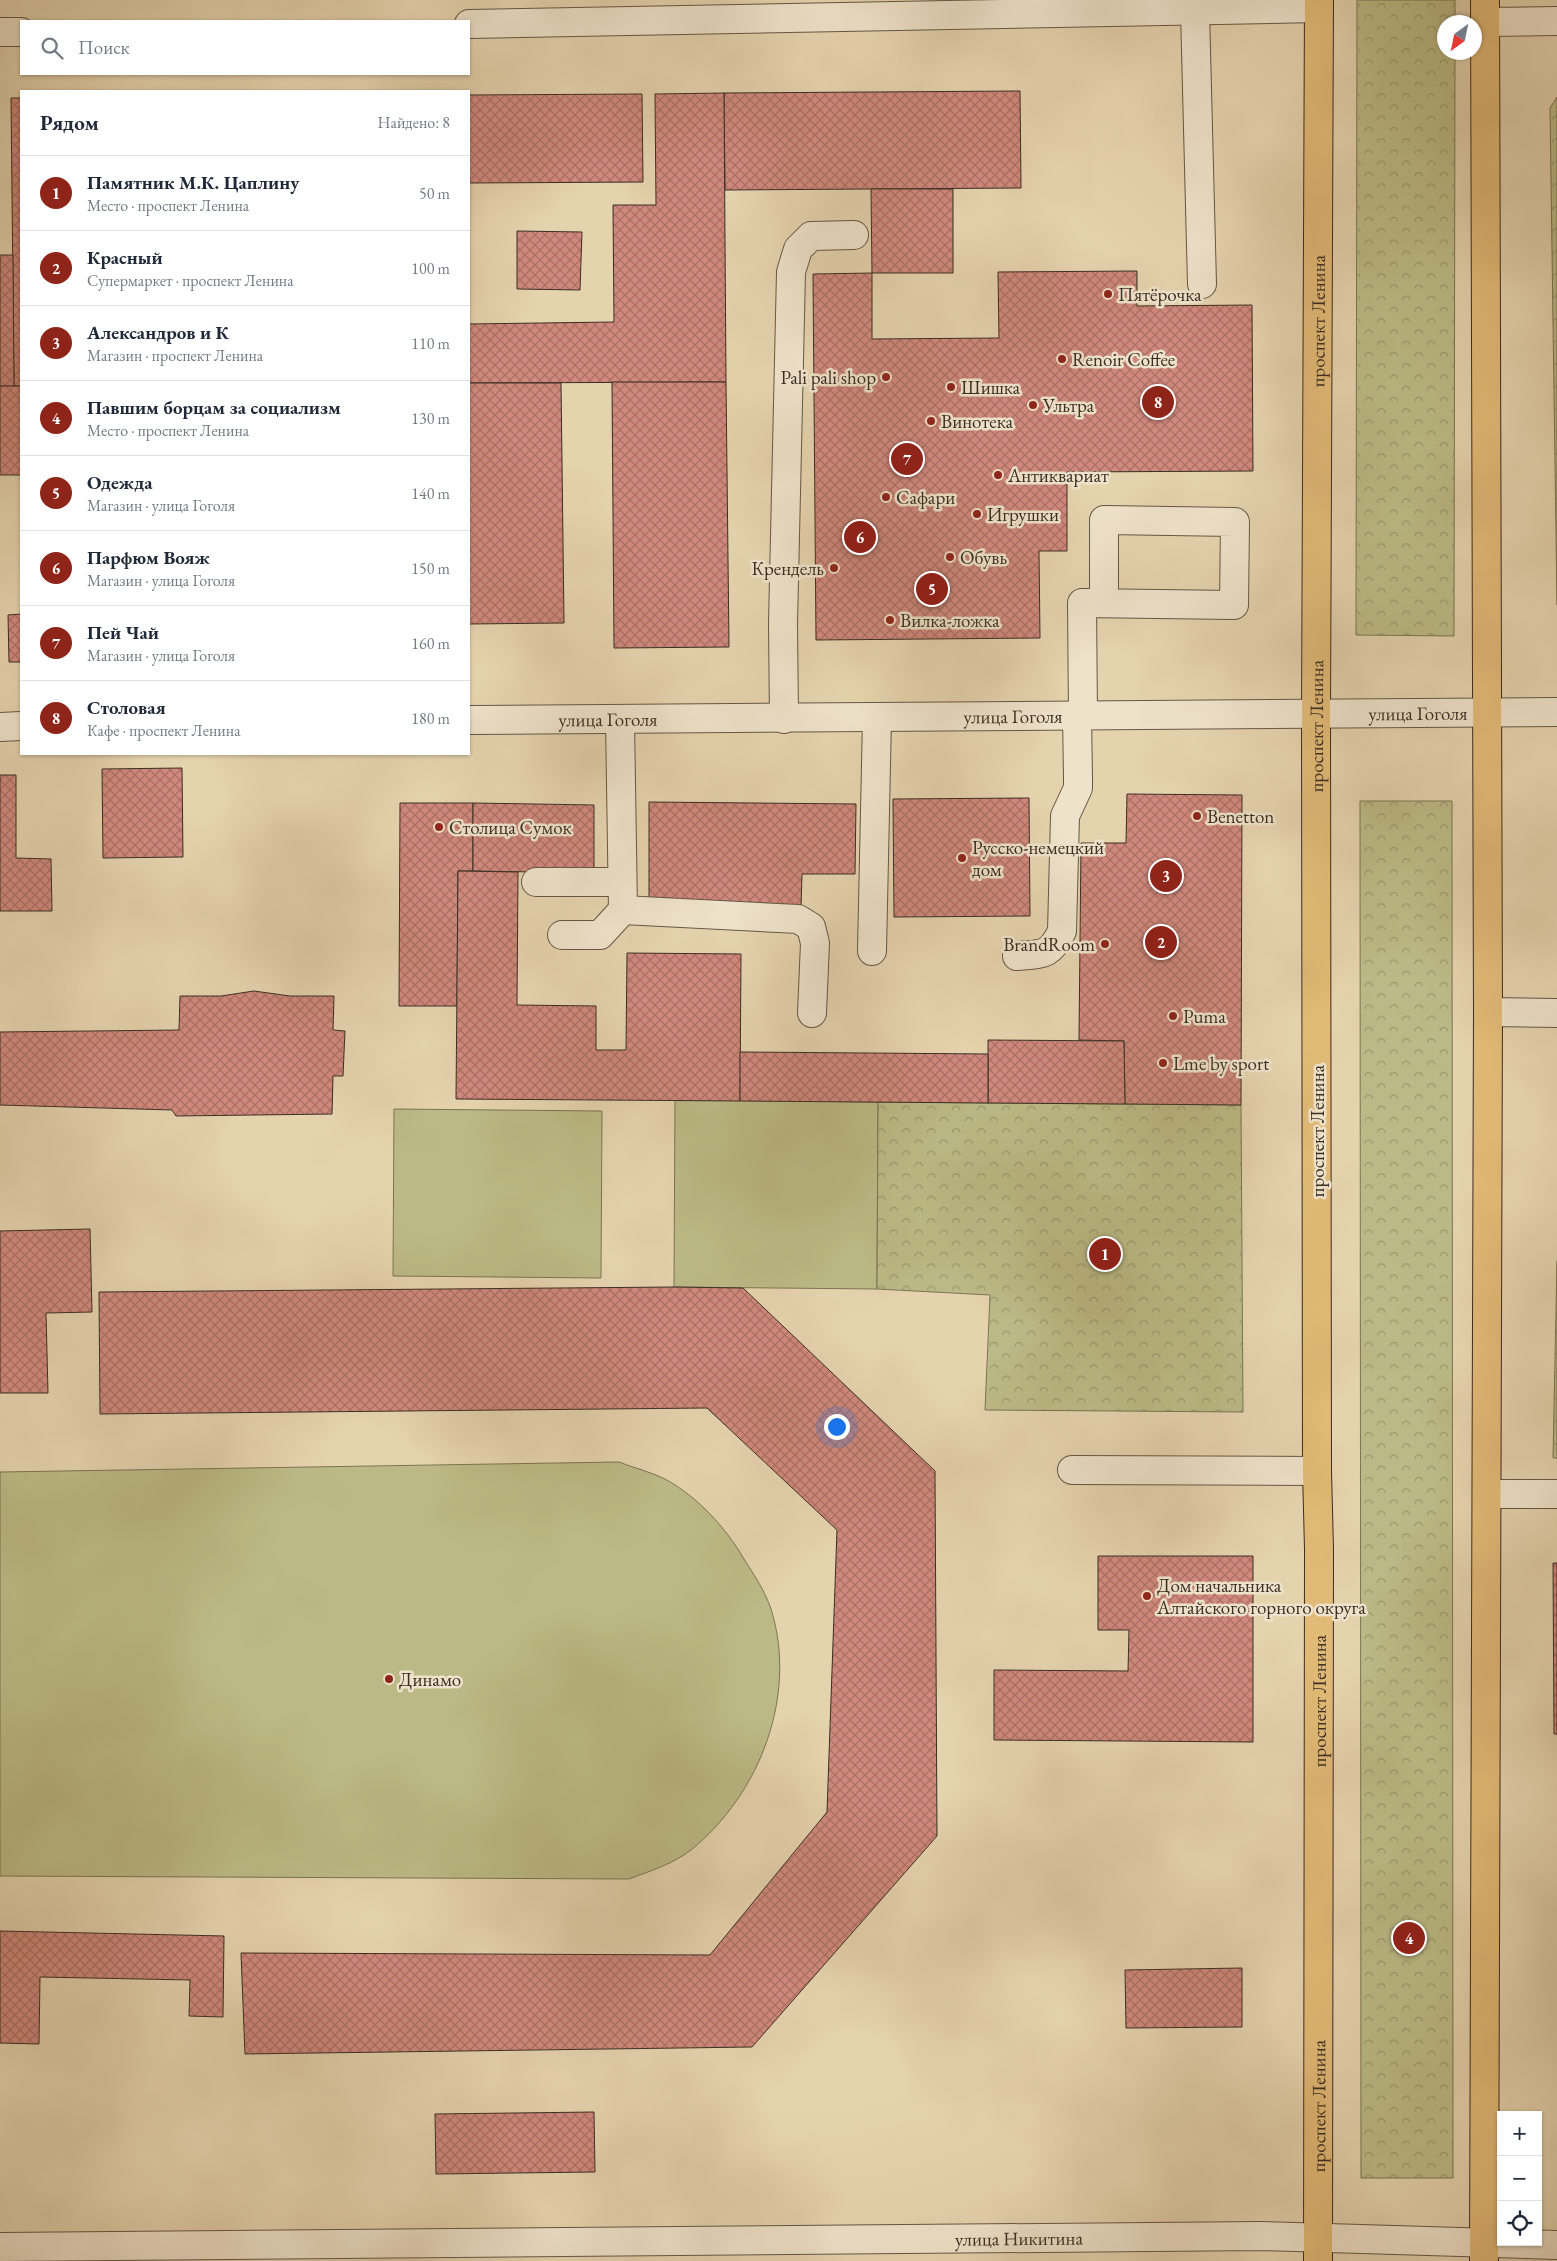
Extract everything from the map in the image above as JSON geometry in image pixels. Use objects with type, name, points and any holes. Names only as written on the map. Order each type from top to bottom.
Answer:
[{"type":"main road","name":"проспект Ленина","points":[[1318,2249],[1319,1549],[1317,1471],[1316,714],[1319,4]]},
{"type":"main road","points":[[1484,2252],[1488,1494],[1485,11]]},
{"type":"street","points":[[470,24],[1195,11],[1319,4]]},
{"type":"street","points":[[1195,11],[1202,284]]},
{"type":"street","points":[[1485,11],[1557,21]]},
{"type":"street","points":[[0,32],[20,32]]},
{"type":"street","points":[[784,719],[783,615],[791,272],[798,249],[811,236],[854,235]]},
{"type":"street","points":[[1017,956],[1041,954],[1054,948],[1062,932],[1065,816],[1078,788],[1082,603],[1234,604],[1234,522],[1104,520],[1104,603]]},
{"type":"street","name":"улица Гоголя","points":[[470,720],[1557,712]]},
{"type":"street","points":[[872,951],[877,718]]},
{"type":"street","points":[[562,935],[600,935],[623,910],[620,720]]},
{"type":"street","points":[[0,727],[20,726]]},
{"type":"street","points":[[536,882],[622,882]]},
{"type":"street","points":[[623,910],[798,919],[811,927],[815,943],[812,1013]]},
{"type":"street","points":[[1488,1012],[1557,1013]]},
{"type":"street","points":[[1072,1470],[1317,1471]]},
{"type":"street","points":[[1488,1494],[1557,1494]]},
{"type":"street","name":"улица Никитина","points":[[0,2247],[1318,2249],[1484,2252],[1557,2245]]},
{"type":"green space","points":[[1357,0],[1455,0],[1455,15],[1437,15],[1437,60],[1455,60],[1454,636],[1356,635]]},
{"type":"green space","points":[[1557,97],[1557,605],[1550,108]]},
{"type":"green space","points":[[1360,801],[1452,801],[1453,2178],[1361,2178]]},
{"type":"green space","points":[[675,1100],[878,1102],[877,1289],[674,1287]]},
{"type":"green space","points":[[878,1102],[1241,1105],[1243,1412],[985,1410],[990,1295],[877,1289]]},
{"type":"green space","points":[[394,1109],[602,1111],[601,1278],[393,1276]]},
{"type":"green space","points":[[1557,1261],[1557,1458],[1553,1458]]},
{"type":"green space","name":"Динамо","points":[[619,1462],[665,1479],[677,1486],[700,1504],[720,1525],[737,1547],[766,1596],[771,1609],[778,1642],[780,1675],[776,1708],[767,1741],[754,1772],[736,1801],[715,1827],[684,1855],[661,1867],[629,1879],[0,1876],[0,1472]]},
{"type":"building","points":[[1020,91],[1021,188],[725,190],[724,93]]},
{"type":"building","points":[[724,93],[726,382],[470,383],[470,324],[614,322],[613,205],[656,205],[655,94]]},
{"type":"building","points":[[642,94],[643,182],[470,183],[470,95]]},
{"type":"building","points":[[11,98],[20,98],[20,386],[14,386]]},
{"type":"building","points":[[871,189],[953,189],[953,273],[872,273]]},
{"type":"building","points":[[517,231],[582,232],[580,290],[517,289]]},
{"type":"building","points":[[0,255],[13,255],[14,386],[0,386]]},
{"type":"building","name":"Ультра","points":[[1137,271],[1137,306],[1252,305],[1253,471],[1067,472],[1067,551],[1039,551],[1040,638],[816,640],[813,274],[872,273],[872,339],[999,338],[998,272]]},
{"type":"building","points":[[612,382],[726,382],[729,647],[614,648]]},
{"type":"building","points":[[470,383],[561,383],[564,623],[470,624]]},
{"type":"building","points":[[0,386],[20,386],[20,475],[0,475]]},
{"type":"building","points":[[20,614],[20,662],[9,662],[8,615]]},
{"type":"building","points":[[182,768],[183,857],[103,858],[102,769]]},
{"type":"building","points":[[0,775],[16,775],[16,858],[51,859],[52,911],[0,911]]},
{"type":"building","points":[[1127,794],[1242,795],[1241,1105],[1125,1104],[1124,1041],[1079,1040],[1081,843],[1126,843]]},
{"type":"building","name":"Русско-немецкий дом","points":[[1029,798],[1030,916],[894,917],[893,799]]},
{"type":"building","points":[[649,802],[856,804],[855,874],[802,874],[801,907],[649,905]]},
{"type":"building","points":[[400,803],[473,803],[473,871],[458,871],[457,1006],[399,1006]]},
{"type":"building","points":[[473,803],[594,805],[594,873],[473,871]]},
{"type":"building","points":[[458,871],[518,872],[517,1005],[596,1006],[596,1050],[626,1050],[627,953],[741,954],[740,1101],[456,1099]]},
{"type":"building","points":[[254,991],[290,996],[334,996],[333,1030],[345,1031],[343,1076],[333,1076],[332,1114],[176,1116],[172,1110],[0,1105],[0,1032],[179,1030],[180,996],[221,996]]},
{"type":"building","points":[[988,1040],[1124,1041],[1125,1104],[988,1103]]},
{"type":"building","points":[[740,1052],[988,1054],[988,1103],[740,1101]]},
{"type":"building","points":[[90,1229],[92,1312],[46,1313],[48,1393],[0,1393],[0,1231]]},
{"type":"building","points":[[743,1288],[935,1471],[937,1836],[752,2047],[245,2054],[241,1953],[710,1955],[827,1812],[837,1530],[707,1408],[100,1414],[99,1292]]},
{"type":"building","points":[[1098,1556],[1253,1556],[1253,1742],[994,1740],[994,1670],[1128,1671],[1129,1630],[1098,1630]]},
{"type":"building","points":[[1553,1563],[1557,1563],[1557,1734],[1554,1734]]},
{"type":"building","points":[[0,1931],[224,1936],[223,2017],[189,2016],[190,1980],[40,1977],[39,2044],[0,2043]]},
{"type":"building","points":[[1242,1968],[1242,2027],[1126,2028],[1125,1970]]},
{"type":"building","points":[[594,2112],[595,2172],[436,2174],[435,2114]]},
{"type":"place","name":"Пятёрочка","points":[[1108,294]]},
{"type":"place","name":"Renoir Coffee","points":[[1062,359]]},
{"type":"place","name":"Pali pali shop","points":[[886,377]]},
{"type":"place","name":"Шишка","points":[[951,387]]},
{"type":"place","name":"Столовая","points":[[1158,402]]},
{"type":"place","name":"Ультра","points":[[1033,405]]},
{"type":"place","name":"Винотека","points":[[931,421]]},
{"type":"place","name":"Пей Чай","points":[[907,459]]},
{"type":"place","name":"Антиквариат","points":[[998,475]]},
{"type":"place","name":"Сафари","points":[[886,497]]},
{"type":"place","name":"Игрушки","points":[[977,514]]},
{"type":"place","name":"Парфюм Вояж","points":[[860,537]]},
{"type":"place","name":"Обувь","points":[[950,557]]},
{"type":"place","name":"Крендель","points":[[834,568]]},
{"type":"place","name":"Одежда","points":[[932,589]]},
{"type":"place","name":"Вилка-ложка","points":[[890,620]]},
{"type":"place","name":"Benetton","points":[[1197,816]]},
{"type":"place","name":"Столица Сумок","points":[[439,827]]},
{"type":"place","name":"Русско-немецкий дом","points":[[962,858]]},
{"type":"place","name":"Александров и К","points":[[1166,876]]},
{"type":"place","name":"Красный","points":[[1161,942]]},
{"type":"place","name":"BrandRoom","points":[[1105,944]]},
{"type":"place","name":"Puma","points":[[1173,1016]]},
{"type":"place","name":"Lme by sport","points":[[1163,1063]]},
{"type":"place","name":"Памятник М.К. Цаплину","points":[[1105,1254]]},
{"type":"place","name":"Дом начальника Алтайского горного округа","points":[[1147,1596]]},
{"type":"place","name":"Динамо","points":[[389,1679]]},
{"type":"place","name":"Павшим борцам за социализм","points":[[1409,1938]]}]
